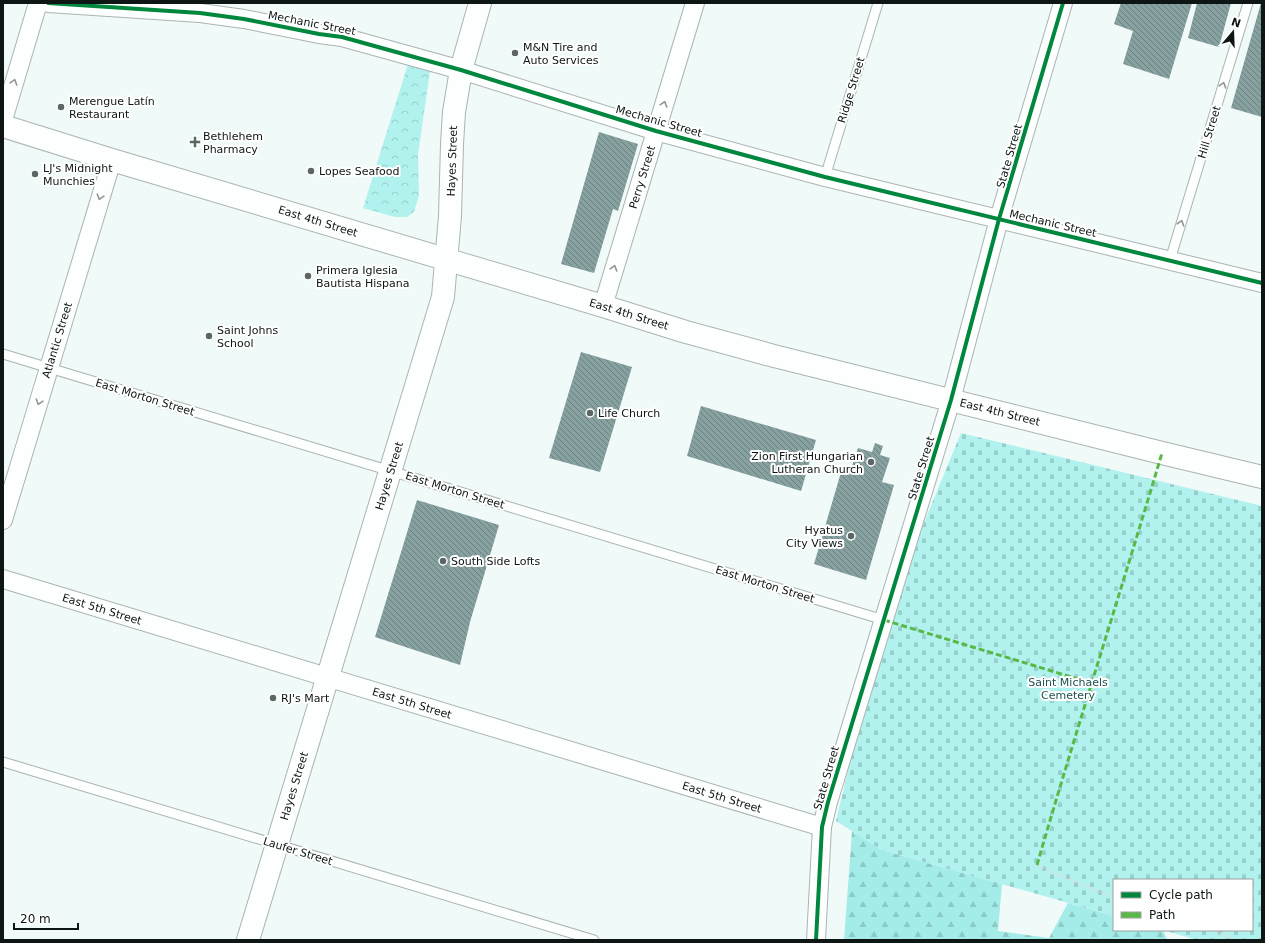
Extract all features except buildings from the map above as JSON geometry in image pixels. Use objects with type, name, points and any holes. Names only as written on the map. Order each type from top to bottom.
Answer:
[{"type":"main road","name":"Hayes Street","points":[[248,940],[443,297],[450,216],[454,112],[461,70],[480,3]]},
{"type":"main road","name":"East 4th Street","points":[[3,126],[686,332],[951,400],[1262,477]]},
{"type":"street","points":[[3,120],[38,3]]},
{"type":"street","name":"Mechanic Street","points":[[48,3],[200,13],[244,19],[319,34],[342,37],[461,70],[656,131],[825,177],[1262,283]]},
{"type":"street","name":"Perry Street","points":[[603,306],[695,3]]},
{"type":"street","name":"State Street","points":[[816,940],[822,827],[828,802],[951,400],[1000,220],[1063,3]]},
{"type":"street","name":"Atlantic Street","points":[[3,520],[112,160]]},
{"type":"street","name":"East 5th Street","points":[[3,579],[822,827]]},
{"type":"lane","name":"Ridge Street","points":[[825,177],[878,3]]},
{"type":"lane","name":"Hill Street","points":[[1170,260],[1248,3]]},
{"type":"lane","name":"East Morton Street","points":[[3,354],[884,620]]},
{"type":"lane","name":"Laufer Street","points":[[3,762],[594,940]]},
{"type":"path","points":[[1037,865],[1113,897]]},
{"type":"path","points":[[1214,931],[1237,940]]},
{"type":"green space","points":[[408,64],[430,71],[418,155],[419,195],[414,212],[407,217],[395,217],[363,208]]},
{"type":"green space","name":"Saint Michaels Cemetery","points":[[961,433],[1262,506],[1262,940],[1197,940],[1166,931],[1253,931],[1253,879],[1113,879],[1113,916],[882,850],[836,821],[884,620]]},
{"type":"green space","points":[[852,831],[882,850],[1002,884],[998,931],[1049,938],[1068,903],[1113,916],[1113,931],[1163,931],[1167,940],[844,940]]},
{"type":"marked path","points":[[1037,865],[1162,453]]},
{"type":"marked path","points":[[884,620],[1091,683]]},
{"type":"cycle path","points":[[48,3],[200,13],[244,19],[319,34],[342,37],[461,70],[656,131],[825,177],[1262,283]]},
{"type":"cycle path","points":[[816,940],[822,827],[828,802],[951,400],[999,219],[1063,3]]},
{"type":"place","name":"M&N Tire and Auto Services","points":[[515,53]]},
{"type":"place","name":"Merengue Latín Restaurant","points":[[61,107]]},
{"type":"place","name":"Bethlehem Pharmacy","points":[[195,142]]},
{"type":"place","name":"Lopes Seafood","points":[[311,171]]},
{"type":"place","name":"LJ's Midnight Munchies","points":[[35,174]]},
{"type":"place","name":"Primera Iglesia Bautista Hispana","points":[[308,276]]},
{"type":"place","name":"Saint Johns School","points":[[209,336]]},
{"type":"place","name":"Life Church","points":[[590,413]]},
{"type":"place","name":"Zion First Hungarian Lutheran Church","points":[[871,462]]},
{"type":"place","name":"Hyatus City Views","points":[[851,536]]},
{"type":"place","name":"South Side Lofts","points":[[443,561]]},
{"type":"place","name":"RJ's Mart","points":[[273,698]]}]
